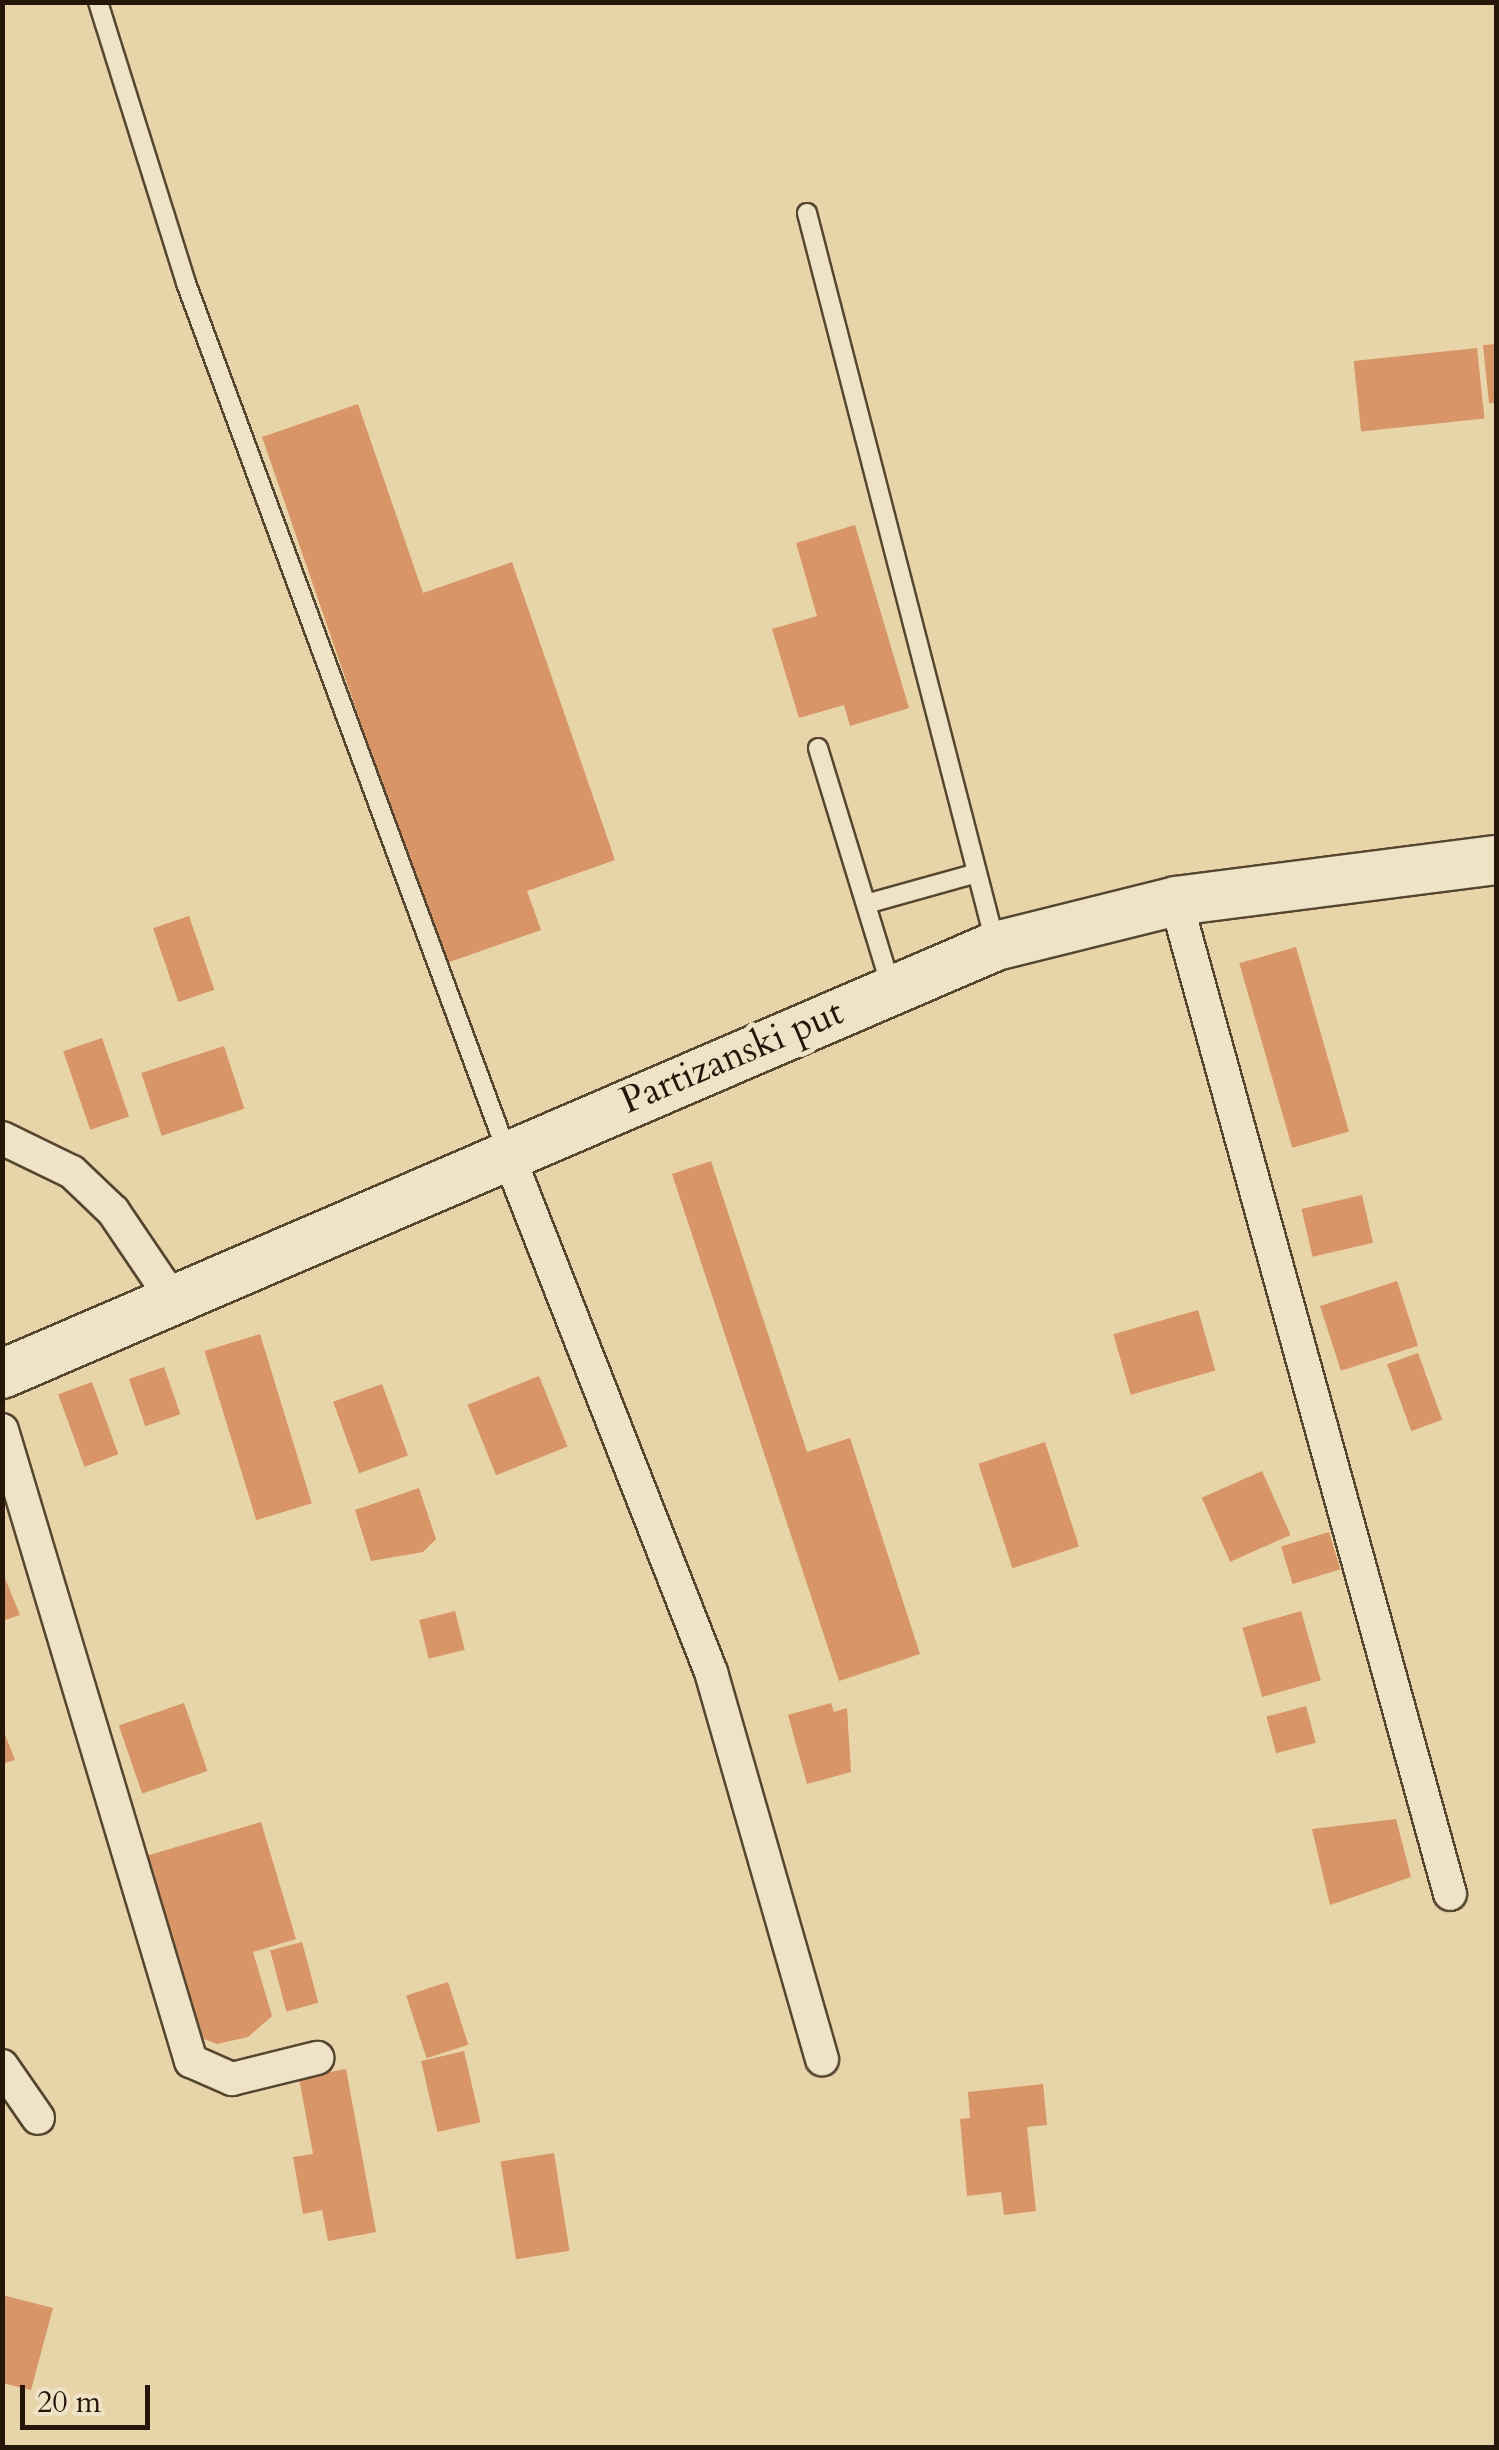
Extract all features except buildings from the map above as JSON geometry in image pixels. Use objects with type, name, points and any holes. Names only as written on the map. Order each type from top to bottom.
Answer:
[{"type":"main road","name":"Partizanski put","points":[[2,1374],[506,1152],[996,946],[1176,901],[1496,860]]},
{"type":"street","points":[[1176,901],[1450,1894]]},
{"type":"street","points":[[2,1138],[72,1172],[113,1211],[172,1298]]},
{"type":"street","points":[[506,1152],[711,1672],[822,2059]]},
{"type":"street","points":[[2,1430],[192,2061],[232,2078],[317,2058]]},
{"type":"street","points":[[2,2066],[38,2118]]},
{"type":"lane","points":[[98,2],[186,283],[506,1152]]},
{"type":"lane","points":[[807,212],[996,946]]},
{"type":"lane","points":[[818,748],[892,990]]},
{"type":"lane","points":[[866,904],[977,873]]}]
